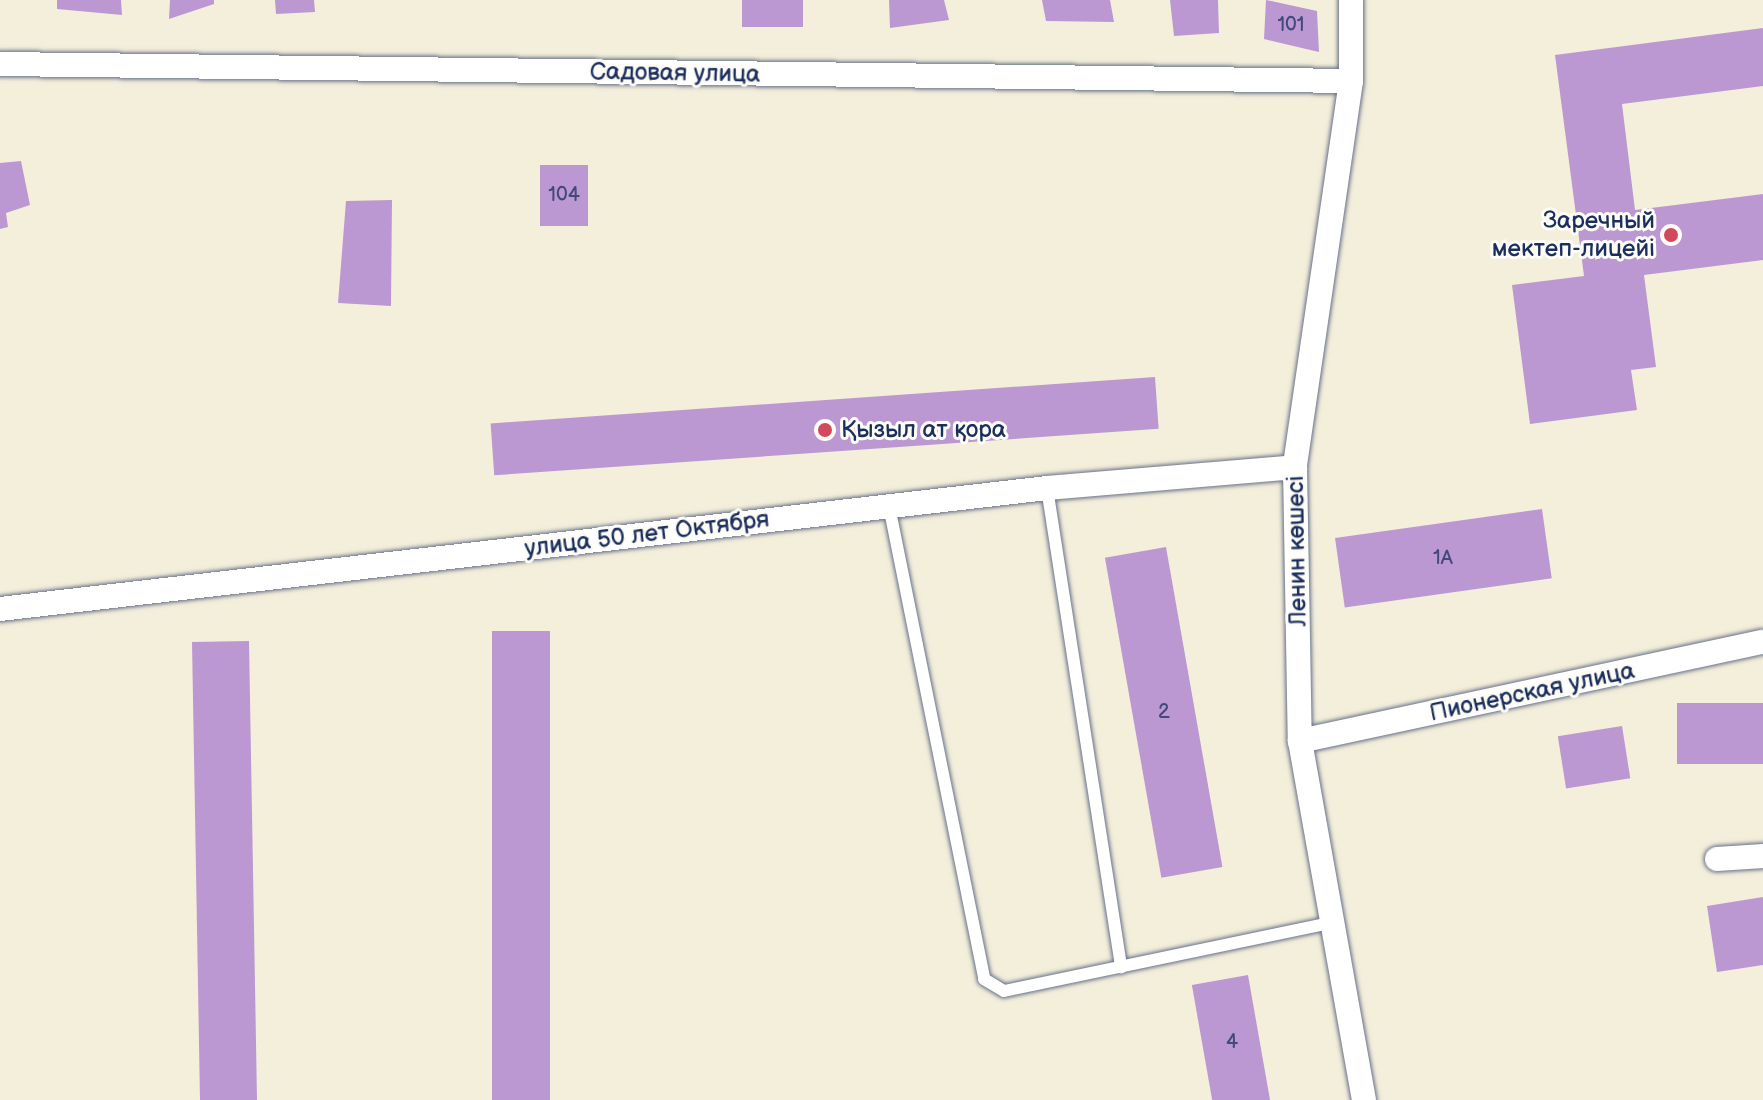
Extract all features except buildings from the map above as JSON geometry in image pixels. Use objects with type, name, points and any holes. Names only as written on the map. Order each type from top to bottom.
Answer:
[{"type":"street","name":"Ленин көшесі","points":[[1351,0],[1351,81],[1295,467],[1300,741],[1364,1100]]},
{"type":"street","name":"Садовая улица","points":[[0,64],[1351,81]]},
{"type":"street","name":"улица 50 лет Октября","points":[[0,609],[1047,488],[1295,467]]},
{"type":"street","name":"Пионерская улица","points":[[1300,741],[1763,642]]},
{"type":"street","points":[[1717,859],[1763,856]]},
{"type":"lane","points":[[1047,488],[1121,967]]},
{"type":"lane","points":[[889,506],[984,979],[1004,991],[1333,922]]},
{"type":"place","name":"Заречный мектеп-лицейі","points":[[1671,235]]},
{"type":"place","name":"Қызыл ат қора","points":[[825,430]]}]
